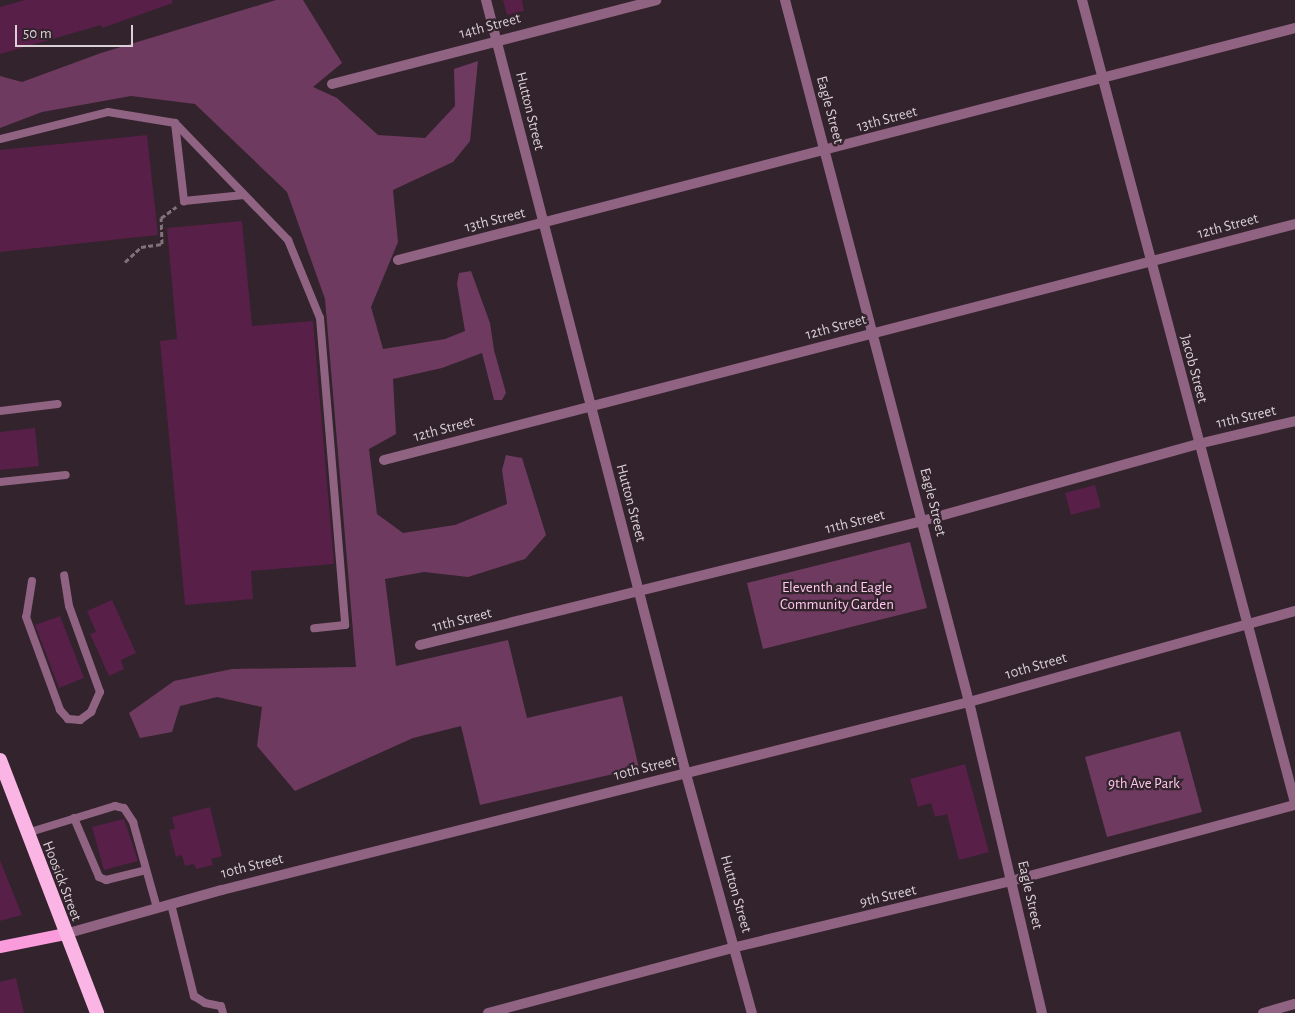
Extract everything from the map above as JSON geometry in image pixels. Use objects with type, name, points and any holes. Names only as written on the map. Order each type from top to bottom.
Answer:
[{"type":"highway","name":"Hoosick Street","points":[[0,760],[4,784],[27,833],[96,1013]]},
{"type":"main road","name":"10th Street","points":[[0,947],[65,934]]},
{"type":"street","name":"Hutton Street","points":[[486,0],[542,223],[686,774],[736,947],[752,1013]]},
{"type":"street","name":"14th Street","points":[[332,84],[496,39],[656,0]]},
{"type":"street","name":"Eagle Street","points":[[785,0],[874,333],[969,702],[1042,1013]]},
{"type":"street","name":"Jacob Street","points":[[1082,0],[1245,624],[1295,804]]},
{"type":"street","name":"13th Street","points":[[398,260],[1295,28]]},
{"type":"street","name":"12th Street","points":[[384,460],[1295,224]]},
{"type":"street","name":"11th Street","points":[[420,646],[922,520],[1198,444],[1295,421]]},
{"type":"street","name":"10th Street","points":[[65,934],[171,904],[969,702],[1295,611]]},
{"type":"street","name":"9th Street","points":[[488,1013],[736,947],[1011,881],[1295,804]]},
{"type":"street","points":[[1263,1013],[1295,1004]]},
{"type":"lane","points":[[0,139],[108,112],[175,123],[288,240],[320,318],[345,626],[314,628]]},
{"type":"lane","points":[[175,123],[184,201],[244,195]]},
{"type":"lane","points":[[0,411],[58,404]]},
{"type":"lane","points":[[0,482],[66,475]]},
{"type":"lane","points":[[32,581],[26,616],[60,710],[68,719],[80,720],[91,712],[100,692],[69,606],[64,575]]},
{"type":"lane","points":[[27,833],[115,806],[124,808],[133,822],[157,908]]},
{"type":"lane","points":[[74,818],[99,877],[106,880],[146,870]]},
{"type":"lane","points":[[171,904],[194,996],[222,1010]]},
{"type":"path","points":[[124,262],[141,247],[162,244],[161,218],[184,201]]},
{"type":"green space","points":[[276,0],[303,0],[342,63],[313,87],[337,98],[378,135],[425,138],[455,106],[454,69],[478,61],[470,141],[453,162],[393,190],[398,242],[371,307],[383,349],[445,339],[465,331],[457,284],[459,273],[471,271],[490,323],[494,350],[506,393],[502,400],[494,400],[482,353],[442,368],[393,379],[396,434],[369,449],[377,514],[403,533],[455,525],[507,504],[502,470],[506,455],[522,458],[546,535],[525,559],[468,577],[424,572],[385,579],[396,666],[508,640],[527,718],[622,696],[639,768],[480,805],[461,726],[413,738],[295,791],[257,746],[262,707],[217,697],[180,706],[172,732],[140,738],[129,713],[174,681],[232,669],[356,667],[325,299],[287,192],[195,104],[131,96],[42,112],[0,128],[0,76],[22,82],[101,53]]},
{"type":"green space","name":"Eleventh and Eagle Community Garden","points":[[910,542],[927,608],[763,649],[747,583]]},
{"type":"green space","name":"9th Ave Park","points":[[1180,731],[1202,812],[1107,837],[1085,757]]},
{"type":"building","points":[[25,0],[172,0],[173,3],[102,28],[101,25],[0,54],[0,7]]},
{"type":"building","points":[[503,0],[522,0],[524,11],[507,15]]},
{"type":"building","points":[[147,135],[158,235],[0,252],[0,150]]},
{"type":"building","points":[[242,221],[252,326],[313,321],[334,564],[251,571],[253,599],[185,605],[160,341],[177,339],[167,228]]},
{"type":"building","points":[[35,428],[39,466],[0,470],[0,432]]},
{"type":"building","points":[[1095,485],[1101,507],[1071,515],[1065,493]]},
{"type":"building","points":[[112,600],[136,653],[121,660],[124,669],[109,676],[90,634],[96,632],[87,611]]},
{"type":"building","points":[[60,616],[84,678],[59,688],[35,625]]},
{"type":"building","points":[[965,764],[989,852],[959,860],[947,814],[935,817],[931,803],[918,807],[910,779]]},
{"type":"building","points":[[210,807],[222,856],[211,859],[213,865],[196,869],[194,864],[185,866],[182,855],[176,857],[169,830],[175,829],[172,817]]},
{"type":"building","points":[[124,819],[138,861],[104,870],[92,827]]},
{"type":"building","points":[[0,860],[22,915],[0,921]]},
{"type":"building","points":[[16,978],[24,1013],[0,1013],[0,982]]}]
